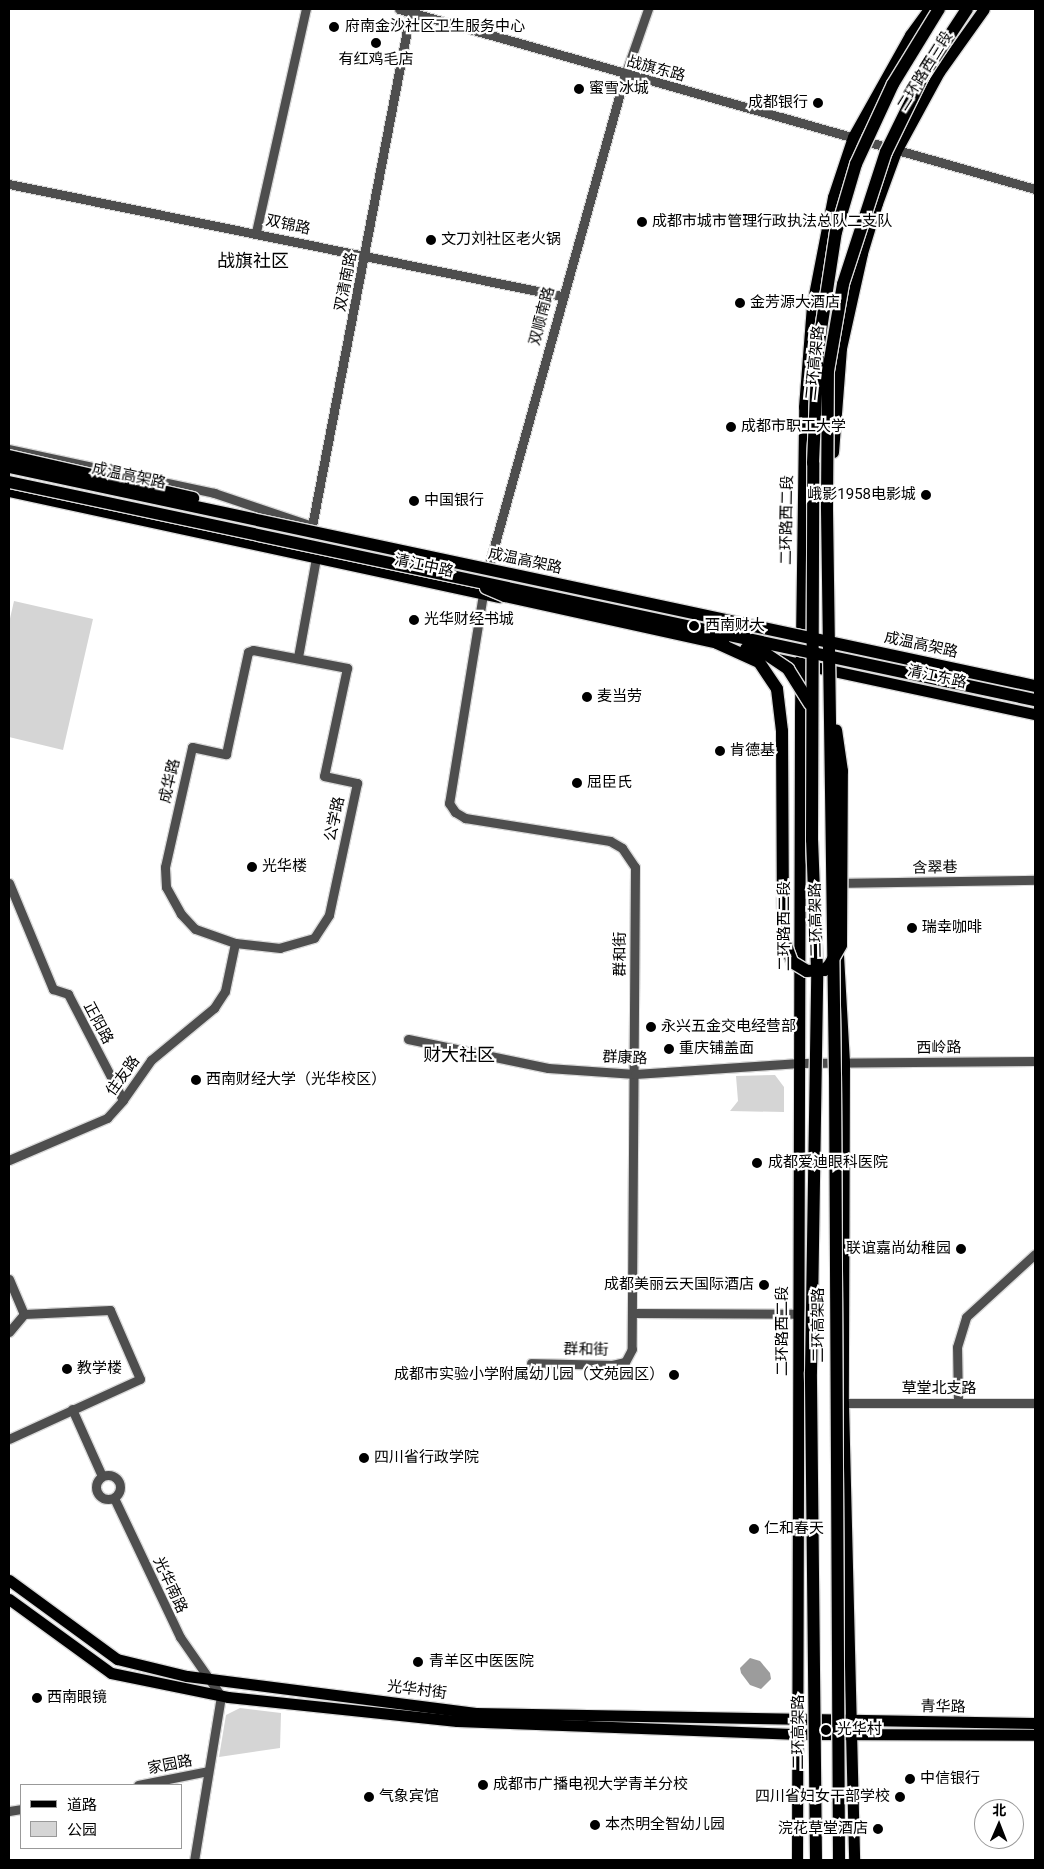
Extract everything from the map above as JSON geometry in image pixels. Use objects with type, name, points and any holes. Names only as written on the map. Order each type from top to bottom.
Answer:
[{"type":"highway","name":"二环高架路","points":[[816,1860],[811,1362],[817,969],[812,840],[812,710],[815,425],[818,349],[828,267],[845,200],[868,134],[893,84],[939,9]]},
{"type":"highway","name":"二环高架路","points":[[839,1860],[835,1076],[827,406],[837,312],[863,220],[886,152],[923,76],[967,9]]},
{"type":"highway","points":[[9,456],[156,488],[275,522]]},
{"type":"highway","name":"成温高架路","points":[[9,467],[275,522],[1035,686]]},
{"type":"highway","name":"成温高架路","points":[[9,482],[1035,700]]},
{"type":"highway","points":[[460,577],[505,596],[766,654],[780,662],[796,677],[812,710]]},
{"type":"highway","points":[[718,643],[759,662],[777,690],[782,731],[783,937],[792,962],[807,971],[824,970],[829,966],[841,945],[842,771],[830,671]]},
{"type":"main road","name":"二环路西三段","points":[[853,136],[905,43],[929,9]]},
{"type":"main road","name":"二环路西三段","points":[[896,151],[939,72],[984,9]]},
{"type":"main road","name":"二环路西二段","points":[[797,1860],[799,1734],[800,634],[804,407],[812,305],[833,197],[853,136]]},
{"type":"main road","points":[[854,1860],[843,1403],[844,1063],[835,883],[830,671],[832,639],[833,452],[841,348],[862,252],[896,151]]},
{"type":"main road","name":"清江中路","points":[[9,462],[312,526],[800,634],[832,639]]},
{"type":"main road","name":"清江中路","points":[[9,491],[830,671]]},
{"type":"main road","name":"清江东路","points":[[832,639],[1035,680]]},
{"type":"main road","name":"清江东路","points":[[830,671],[1035,714]]},
{"type":"main road","name":"光华村街","points":[[9,1580],[117,1659],[209,1678],[476,1713],[850,1721]]},
{"type":"main road","name":"光华村街","points":[[9,1600],[111,1673],[221,1696],[457,1721],[850,1735]]},
{"type":"main road","name":"青华路","points":[[850,1721],[1035,1724]]},
{"type":"main road","name":"青华路","points":[[850,1735],[1035,1735]]},
{"type":"street","points":[[256,232],[306,9]]},
{"type":"street","name":"战旗东路","points":[[399,9],[411,10],[625,75],[853,136],[896,151],[1035,189]]},
{"type":"street","name":"双顺南路","points":[[489,566],[562,296],[625,75],[648,9]]},
{"type":"street","name":"双清南路","points":[[298,657],[316,558],[312,526],[411,10]]},
{"type":"street","name":"双锦路","points":[[9,184],[365,254],[562,296]]},
{"type":"street","name":"清江中路","points":[[9,449],[214,493],[312,526]]},
{"type":"street","name":"群和街","points":[[483,594],[449,803],[454,812],[464,818],[610,842],[629,856],[634,867],[635,1074],[632,1349],[625,1362],[612,1365],[530,1363]]},
{"type":"street","name":"成华路","points":[[235,943],[195,929],[190,924],[166,887],[165,867],[192,747],[226,754],[248,652],[298,657]]},
{"type":"street","name":"公学路","points":[[235,943],[280,948],[314,938],[329,915],[357,783],[324,776],[347,668],[298,657]]},
{"type":"street","name":"含翠巷","points":[[835,883],[1035,880]]},
{"type":"street","name":"正阳路","points":[[9,883],[53,989],[68,994],[123,1100]]},
{"type":"street","name":"住友路","points":[[9,1160],[107,1118],[123,1100],[151,1060],[214,1008],[225,991],[235,943]]},
{"type":"street","name":"群康路","points":[[408,1039],[548,1068],[635,1074],[800,1063],[844,1063]]},
{"type":"street","name":"西岭路","points":[[844,1063],[1035,1061]]},
{"type":"street","points":[[958,1402],[957,1347],[966,1318],[1035,1254]]},
{"type":"street","points":[[9,1280],[24,1314]]},
{"type":"street","points":[[9,1332],[24,1314],[110,1310],[140,1379],[9,1438]]},
{"type":"street","points":[[632,1313],[798,1314]]},
{"type":"street","name":"草堂北支路","points":[[843,1403],[1035,1402]]},
{"type":"street","points":[[72,1409],[102,1476]]},
{"type":"street","points":[[110,1475],[119,1482],[121,1489],[114,1498],[106,1499],[96,1491],[97,1483],[102,1476],[110,1475]]},
{"type":"street","name":"光华南路","points":[[114,1498],[180,1637],[221,1696]]},
{"type":"street","points":[[194,1860],[221,1696]]},
{"type":"street","name":"家园路","points":[[143,1784],[208,1771]]},
{"type":"green space","points":[[14,601],[93,619],[63,750],[9,737],[9,623]]},
{"type":"green space","points":[[775,1075],[784,1087],[784,1112],[730,1111],[738,1101],[736,1076]]},
{"type":"green space","points":[[240,1708],[281,1713],[280,1748],[219,1757],[226,1715]]},
{"type":"shaded area","points":[[750,1658],[760,1661],[770,1673],[771,1679],[761,1689],[750,1685],[741,1673],[740,1668]]},
{"type":"place","name":"府南金沙社区卫生服务中心","points":[[334,27]]},
{"type":"place","name":"有红鸡毛店","points":[[376,43]]},
{"type":"place","name":"蜜雪冰城","points":[[579,89]]},
{"type":"place","name":"成都银行","points":[[818,103]]},
{"type":"place","name":"成都市城市管理行政执法总队二支队","points":[[642,222]]},
{"type":"place","name":"文刀刘社区老火锅","points":[[431,240]]},
{"type":"place","name":"金芳源大酒店","points":[[740,303]]},
{"type":"place","name":"成都市职工大学","points":[[731,427]]},
{"type":"place","name":"峨影1958电影城","points":[[926,495]]},
{"type":"place","name":"中国银行","points":[[414,501]]},
{"type":"place","name":"光华财经书城","points":[[414,620]]},
{"type":"place","name":"西南财大","points":[[694,626]]},
{"type":"place","name":"麦当劳","points":[[587,697]]},
{"type":"place","name":"肯德基","points":[[720,751]]},
{"type":"place","name":"屈臣氏","points":[[577,783]]},
{"type":"place","name":"光华楼","points":[[252,867]]},
{"type":"place","name":"瑞幸咖啡","points":[[912,928]]},
{"type":"place","name":"永兴五金交电经营部","points":[[651,1027]]},
{"type":"place","name":"重庆铺盖面","points":[[669,1049]]},
{"type":"place","name":"西南财经大学（光华校区）","points":[[196,1080]]},
{"type":"place","name":"成都爱迪眼科医院","points":[[757,1163]]},
{"type":"place","name":"联谊嘉尚幼稚园","points":[[961,1249]]},
{"type":"place","name":"成都美丽云天国际酒店","points":[[764,1285]]},
{"type":"place","name":"教学楼","points":[[67,1369]]},
{"type":"place","name":"成都市实验小学附属幼儿园（文苑园区）","points":[[674,1375]]},
{"type":"place","name":"四川省行政学院","points":[[364,1458]]},
{"type":"place","name":"仁和春天","points":[[754,1529]]},
{"type":"place","name":"青羊区中医医院","points":[[418,1662]]},
{"type":"place","name":"西南眼镜","points":[[37,1698]]},
{"type":"place","name":"光华村","points":[[826,1730]]},
{"type":"place","name":"中信银行","points":[[910,1779]]},
{"type":"place","name":"成都市广播电视大学青羊分校","points":[[483,1785]]},
{"type":"place","name":"气象宾馆","points":[[369,1797]]},
{"type":"place","name":"四川省妇女干部学校","points":[[900,1797]]},
{"type":"place","name":"本杰明全智幼儿园","points":[[595,1825]]},
{"type":"place","name":"浣花草堂酒店","points":[[878,1829]]},
{"type":"district","name":"战旗社区","points":[[253,261]]},
{"type":"district","name":"财大社区","points":[[459,1055]]}]
